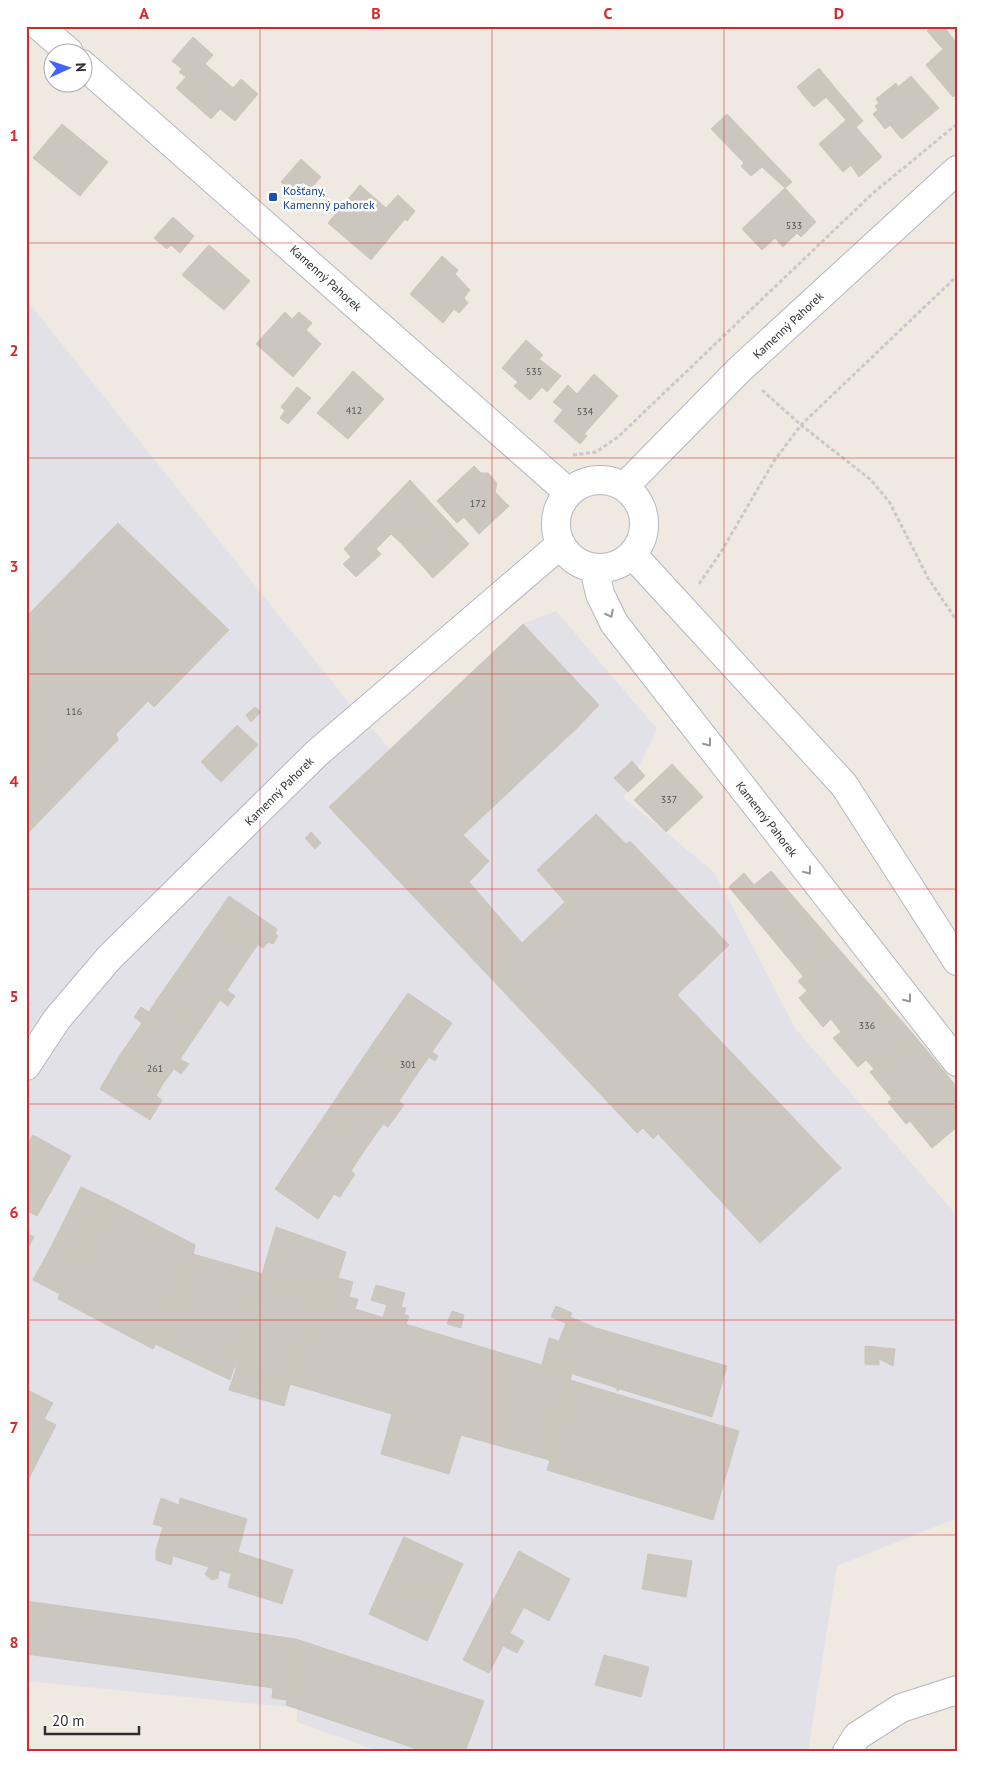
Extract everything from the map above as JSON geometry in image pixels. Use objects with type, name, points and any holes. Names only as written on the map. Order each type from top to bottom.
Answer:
[{"type":"street","points":[[39,26],[57,42]]},
{"type":"street","name":"Kamenný Pahorek","points":[[92,73],[568,492]]},
{"type":"street","name":"Kamenný Pahorek","points":[[624,487],[739,370],[957,170]]},
{"type":"street","points":[[595,480],[610,481],[624,487],[638,500],[644,519],[642,538],[632,554],[615,566],[594,568],[575,560],[561,544],[557,531],[557,517],[561,504],[568,492],[581,484],[595,480]]},
{"type":"street","name":"Kamenný Pahorek","points":[[26,1066],[57,1019],[109,958],[316,754],[561,544]]},
{"type":"street","points":[[632,554],[844,784],[957,961]]},
{"type":"street","name":"Kamenný Pahorek","points":[[594,568],[600,594],[614,623],[957,1062]]},
{"type":"street","points":[[847,1752],[857,1736],[901,1708],[957,1690]]},
{"type":"path","points":[[570,454],[585,455],[596,452],[618,437],[873,193],[957,124]]},
{"type":"path","points":[[679,604],[696,589],[721,552],[774,461],[801,425],[957,276]]},
{"type":"path","points":[[739,370],[801,425],[871,480],[890,503],[928,578],[957,621]]},
{"type":"shaded area","points":[[26,299],[354,709],[390,749],[523,624],[556,611],[657,729],[624,798],[714,872],[795,1028],[957,1216],[957,1518],[837,1566],[808,1752],[381,1752],[297,1722],[297,1708],[26,1681]]},
{"type":"building","points":[[932,26],[943,26],[957,43],[957,94],[953,97],[926,65],[943,49],[927,31]]},
{"type":"building","points":[[193,37],[213,55],[205,64],[218,75],[193,103],[176,88],[186,77],[179,72],[182,69],[172,61]]},
{"type":"building","points":[[819,68],[827,78],[805,97],[797,87]]},
{"type":"building","points":[[218,75],[233,88],[241,79],[258,94],[235,121],[220,109],[211,119],[193,103]]},
{"type":"building","points":[[911,76],[939,108],[902,139],[890,125],[885,129],[873,114],[878,110],[875,106],[879,103],[876,99],[896,83],[898,87]]},
{"type":"building","points":[[827,78],[836,89],[814,107],[805,97]]},
{"type":"building","points":[[836,89],[863,121],[856,127],[882,157],[859,177],[851,165],[843,172],[819,144],[846,120],[826,97]]},
{"type":"building","points":[[727,114],[792,182],[785,188],[762,167],[751,176],[741,166],[744,163],[711,129]]},
{"type":"building","points":[[62,124],[108,162],[80,196],[33,158]]},
{"type":"building","points":[[301,159],[321,177],[310,189],[303,182],[294,193],[281,182]]},
{"type":"building","points":[[360,185],[386,208],[398,195],[415,211],[407,221],[405,219],[371,260],[328,223]]},
{"type":"building","points":[[785,188],[816,222],[801,237],[797,233],[783,247],[775,238],[762,250],[742,229]]},
{"type":"building","points":[[173,217],[194,236],[180,253],[171,245],[167,249],[154,238]]},
{"type":"building","points":[[209,245],[250,281],[224,310],[182,275]]},
{"type":"building","points":[[442,256],[458,270],[455,274],[470,290],[464,298],[468,303],[459,313],[454,309],[443,323],[410,294]]},
{"type":"building","points":[[285,312],[292,319],[299,312],[312,323],[306,330],[321,344],[293,377],[256,344]]},
{"type":"building","points":[[526,340],[543,355],[539,359],[561,376],[547,392],[542,387],[530,400],[514,386],[518,382],[502,368]]},
{"type":"building","points":[[353,371],[384,399],[348,439],[317,413]]},
{"type":"building","points":[[594,374],[618,396],[584,434],[587,436],[580,444],[554,421],[563,410],[553,402],[568,385],[577,394]]},
{"type":"building","points":[[297,387],[311,398],[288,424],[280,418],[285,411],[281,407]]},
{"type":"building","points":[[474,466],[481,473],[488,473],[497,483],[495,492],[509,506],[479,534],[464,517],[457,523],[437,501]]},
{"type":"building","points":[[410,480],[442,515],[416,539],[410,533],[400,542],[391,534],[376,549],[381,554],[356,577],[343,564],[351,557],[344,549]]},
{"type":"building","points":[[442,515],[469,544],[433,578],[400,542],[410,533],[416,539]]},
{"type":"building","points":[[118,523],[229,630],[154,707],[148,701],[116,734],[118,740],[26,835],[26,617]]},
{"type":"building","points":[[523,624],[599,705],[463,835],[489,861],[469,882],[522,943],[565,902],[537,870],[596,814],[626,844],[630,841],[729,945],[677,995],[841,1168],[760,1243],[658,1134],[653,1139],[643,1128],[637,1133],[329,807]]},
{"type":"building","points":[[255,707],[261,712],[251,722],[246,715]]},
{"type":"building","points":[[237,725],[258,745],[221,782],[201,762]]},
{"type":"building","points":[[632,761],[645,776],[628,792],[614,778]]},
{"type":"building","points":[[672,764],[703,797],[666,832],[634,800]]},
{"type":"building","points":[[311,832],[321,843],[315,849],[305,838]]},
{"type":"building","points":[[771,871],[837,947],[803,976],[729,887],[744,873],[754,885]]},
{"type":"building","points":[[229,896],[277,929],[275,933],[278,936],[273,944],[268,942],[263,948],[216,915]]},
{"type":"building","points":[[216,915],[258,944],[227,990],[235,996],[228,1006],[220,1000],[201,1028],[158,998]]},
{"type":"building","points":[[837,947],[914,1035],[874,1069],[866,1060],[858,1067],[833,1038],[841,1032],[831,1019],[823,1027],[799,998],[807,991],[798,981]]},
{"type":"building","points":[[408,993],[452,1023],[432,1052],[438,1056],[435,1061],[429,1057],[415,1077],[371,1046]]},
{"type":"building","points":[[158,998],[201,1028],[180,1059],[189,1064],[181,1074],[174,1069],[162,1085],[118,1058],[142,1023],[134,1017],[141,1007],[149,1012]]},
{"type":"building","points":[[914,1035],[957,1087],[957,1127],[932,1148],[910,1121],[906,1124],[888,1102],[892,1099],[870,1072]]},
{"type":"building","points":[[371,1046],[415,1077],[399,1101],[404,1105],[388,1127],[383,1124],[366,1148],[323,1118]]},
{"type":"building","points":[[118,1058],[162,1085],[156,1096],[162,1100],[150,1120],[100,1089]]},
{"type":"building","points":[[323,1118],[366,1148],[351,1171],[355,1174],[340,1197],[334,1194],[318,1219],[275,1189]]},
{"type":"building","points":[[33,1135],[71,1156],[37,1216],[26,1210],[26,1148]]},
{"type":"building","points":[[81,1187],[109,1200],[77,1261],[51,1247]]},
{"type":"building","points":[[109,1200],[195,1245],[189,1278],[153,1349],[58,1299],[60,1294],[33,1280],[51,1247],[77,1261]]},
{"type":"building","points":[[276,1227],[346,1252],[331,1302],[260,1281]]},
{"type":"building","points":[[26,1233],[34,1237],[26,1251]]},
{"type":"building","points":[[193,1254],[263,1274],[230,1380],[155,1344],[189,1278]]},
{"type":"building","points":[[338,1278],[353,1282],[349,1297],[358,1299],[355,1309],[572,1374],[546,1459],[461,1435],[449,1474],[381,1454],[392,1414],[290,1384],[316,1297],[331,1302]]},
{"type":"building","points":[[260,1281],[316,1297],[290,1384],[235,1368]]},
{"type":"building","points":[[376,1285],[405,1293],[401,1307],[406,1308],[404,1314],[409,1316],[406,1324],[383,1317],[387,1305],[371,1300]]},
{"type":"building","points":[[556,1306],[572,1313],[570,1317],[596,1328],[727,1366],[712,1417],[620,1389],[617,1391],[617,1388],[542,1364],[549,1338],[559,1341],[566,1323],[551,1317]]},
{"type":"building","points":[[452,1311],[464,1315],[461,1328],[447,1324]]},
{"type":"building","points":[[865,1346],[895,1349],[893,1366],[879,1359],[879,1365],[865,1364]]},
{"type":"building","points":[[236,1369],[290,1384],[284,1406],[229,1390]]},
{"type":"building","points":[[570,1380],[739,1431],[713,1520],[547,1470],[550,1461],[546,1459]]},
{"type":"building","points":[[26,1389],[53,1403],[44,1419],[26,1410]]},
{"type":"building","points":[[26,1410],[56,1425],[26,1484]]},
{"type":"building","points":[[161,1498],[179,1505],[180,1498],[247,1519],[232,1574],[219,1570],[218,1578],[212,1580],[205,1574],[209,1567],[173,1556],[171,1565],[156,1560],[156,1550],[163,1527],[153,1524]]},
{"type":"building","points":[[404,1537],[463,1564],[445,1602],[386,1576]]},
{"type":"building","points":[[519,1551],[570,1579],[549,1621],[497,1593]]},
{"type":"building","points":[[237,1552],[293,1570],[282,1604],[228,1587]]},
{"type":"building","points":[[648,1554],[692,1561],[686,1597],[642,1589]]},
{"type":"building","points":[[386,1576],[445,1602],[427,1641],[369,1614]]},
{"type":"building","points":[[497,1593],[524,1607],[510,1633],[524,1641],[517,1653],[503,1646],[489,1673],[463,1660]]},
{"type":"building","points":[[26,1601],[296,1639],[286,1700],[272,1698],[273,1688],[26,1654]]},
{"type":"building","points":[[296,1639],[484,1701],[465,1752],[426,1752],[286,1705]]},
{"type":"building","points":[[604,1655],[649,1667],[641,1697],[595,1685]]},
{"type":"place","name":"Košťany, Kamenný pahorek","points":[[273,197]]}]
